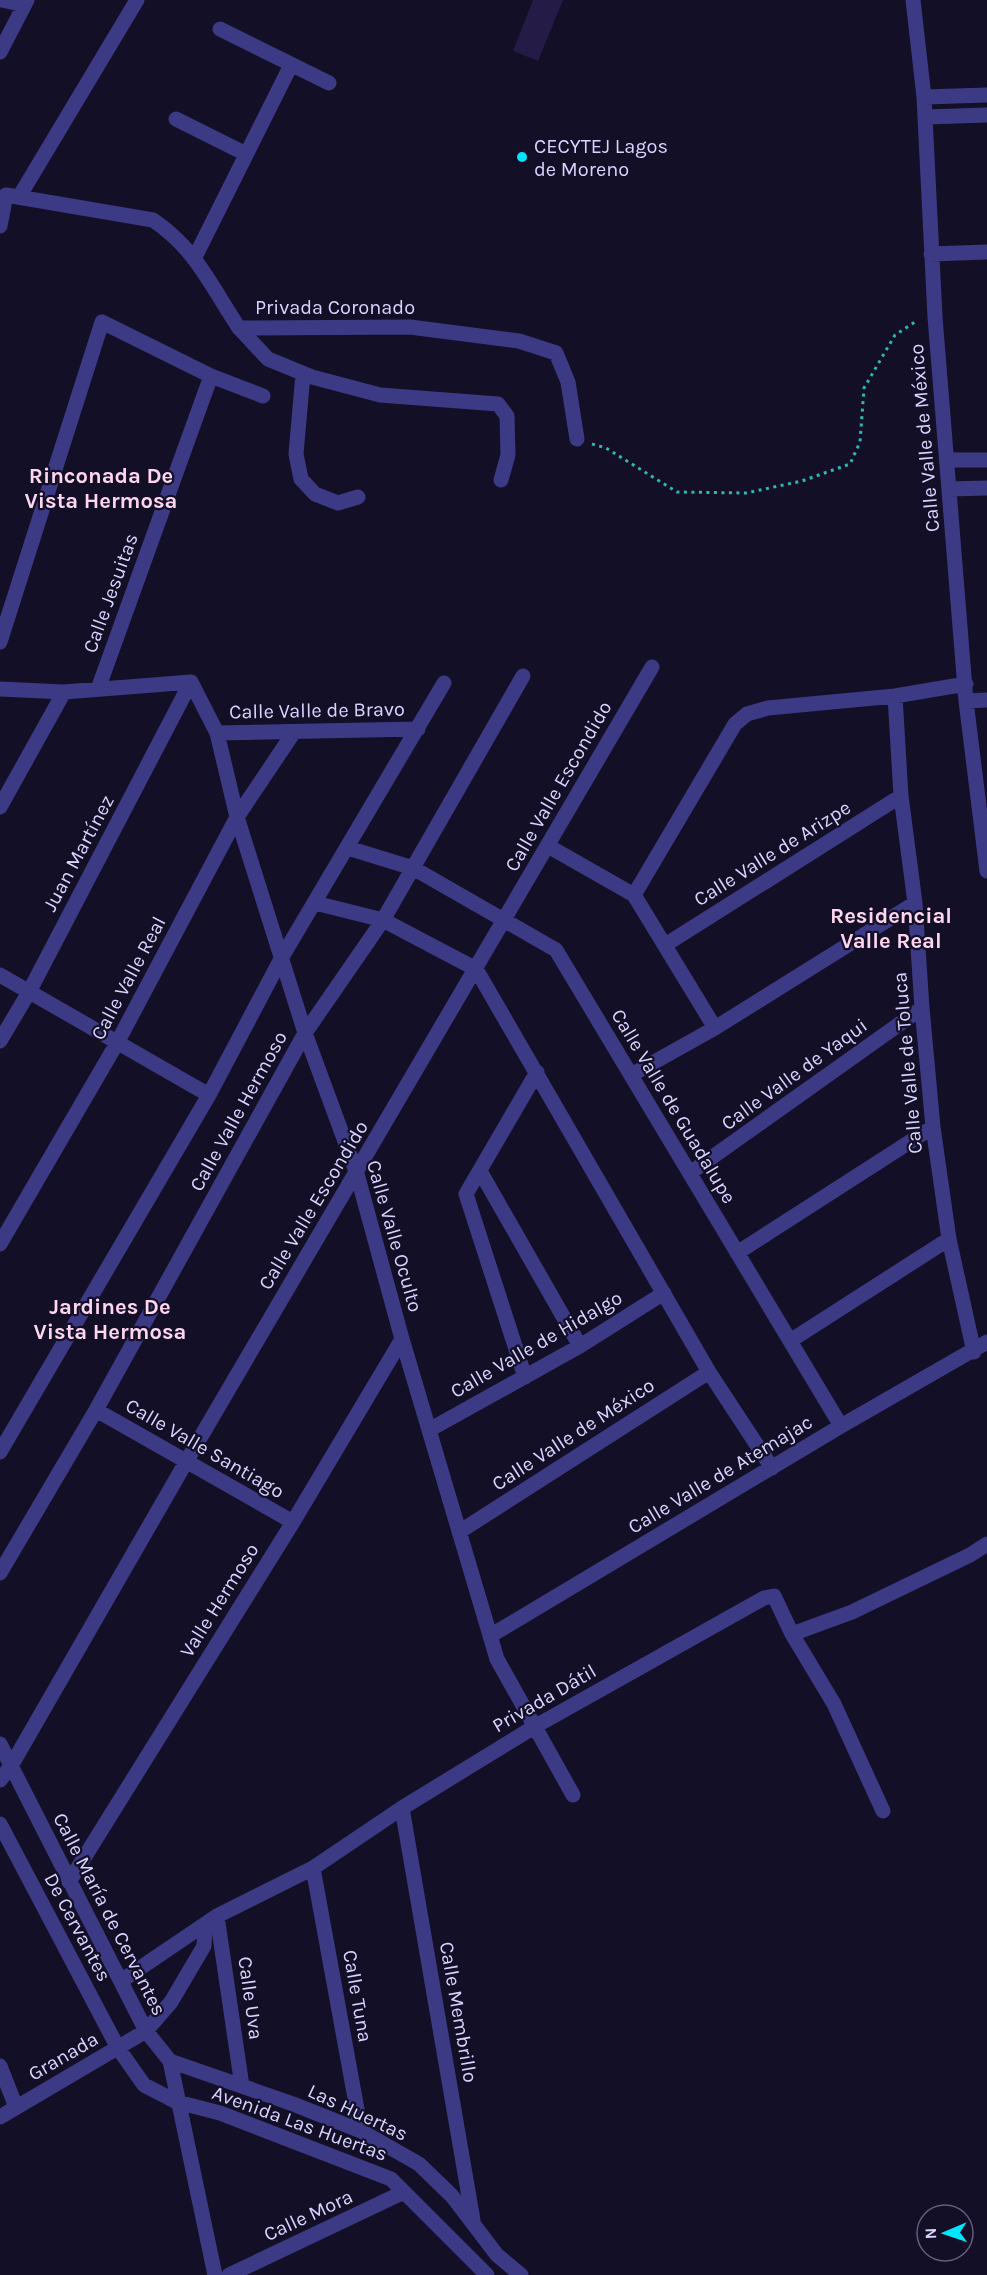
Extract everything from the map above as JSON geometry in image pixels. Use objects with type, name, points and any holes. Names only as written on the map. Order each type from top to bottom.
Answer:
[{"type":"street","points":[[0,52],[26,3],[2,0]]},
{"type":"street","points":[[0,226],[8,192],[137,0]]},
{"type":"street","name":"Calle Valle de México","points":[[913,0],[926,117],[935,317],[966,701],[987,871]]},
{"type":"street","points":[[220,29],[329,82]]},
{"type":"street","points":[[195,257],[291,65]]},
{"type":"street","points":[[924,98],[987,95]]},
{"type":"street","points":[[926,117],[987,115]]},
{"type":"street","points":[[176,119],[246,154]]},
{"type":"street","name":"Privada Coronado","points":[[8,192],[153,220],[170,231],[195,257],[239,328],[410,327],[519,341],[556,353],[568,382],[577,439]]},
{"type":"street","points":[[931,254],[987,252]]},
{"type":"street","points":[[0,642],[102,322],[211,376],[263,396]]},
{"type":"street","points":[[239,328],[268,359],[303,374],[380,395],[498,404],[507,416],[508,455],[501,480]]},
{"type":"street","points":[[303,374],[296,454],[301,479],[315,494],[338,503],[358,497]]},
{"type":"street","name":"Calle Jesuitas","points":[[98,689],[211,376]]},
{"type":"street","points":[[947,460],[987,460]]},
{"type":"street","points":[[949,489],[987,488]]},
{"type":"street","name":"Calle Valle Escondido","points":[[0,1780],[11,1766],[186,1462],[357,1174],[652,667]]},
{"type":"street","name":"Calle Valle Hermoso","points":[[0,1573],[96,1410],[305,1033],[383,920],[523,676]]},
{"type":"street","points":[[0,689],[64,692],[190,682]]},
{"type":"street","name":"Calle Valle Oculto","points":[[190,682],[217,734],[237,817],[305,1033],[357,1174],[402,1339],[497,1659],[573,1795]]},
{"type":"street","name":"Juan Martínez","points":[[0,1041],[29,993],[190,682]]},
{"type":"street","name":"Calle Valle Hermoso","points":[[0,1452],[209,1095],[282,957],[444,683]]},
{"type":"street","points":[[634,895],[735,724],[747,714],[768,708],[895,696],[966,684]]},
{"type":"street","points":[[0,807],[64,692]]},
{"type":"street","name":"Calle Valle de Toluca","points":[[895,696],[901,796],[915,903],[933,1127],[949,1239],[974,1352]]},
{"type":"street","points":[[966,701],[987,700]]},
{"type":"street","name":"Calle Valle de Bravo","points":[[217,734],[418,729]]},
{"type":"street","name":"Calle Valle Real","points":[[0,1244],[117,1043],[237,817],[294,732]]},
{"type":"street","name":"Calle Valle de Arizpe","points":[[665,945],[901,796]]},
{"type":"street","points":[[548,846],[634,895],[716,1028]]},
{"type":"street","name":"Calle Valle de Guadalupe","points":[[348,848],[413,868],[556,950],[841,1426]]},
{"type":"street","points":[[315,903],[383,920],[476,969],[709,1372],[772,1468]]},
{"type":"street","points":[[631,1075],[716,1028],[915,903]]},
{"type":"street","points":[[0,975],[209,1095]]},
{"type":"street","name":"Calle Valle de Yaqui","points":[[690,1173],[922,1008]]},
{"type":"street","points":[[525,1377],[466,1194],[537,1072]]},
{"type":"street","points":[[737,1253],[933,1127]]},
{"type":"street","points":[[480,1171],[580,1346]]},
{"type":"street","points":[[789,1341],[949,1239]]},
{"type":"street","name":"Calle Valle de Hidalgo","points":[[429,1430],[580,1346],[664,1293]]},
{"type":"street","name":"Valle Hermoso","points":[[69,1882],[293,1522],[402,1339]]},
{"type":"street","name":"Calle Valle de Atemajac","points":[[490,1636],[841,1426],[974,1352],[987,1342]]},
{"type":"street","name":"Calle Valle de México","points":[[459,1532],[709,1372]]},
{"type":"street","name":"Calle Valle Santiago","points":[[96,1410],[293,1522]]},
{"type":"street","points":[[883,1811],[834,1704],[792,1634],[852,1612],[970,1555],[987,1544]]},
{"type":"street","name":"Privada Dátil","points":[[121,1981],[211,1920],[313,1868],[402,1808],[534,1727],[764,1598],[774,1596],[792,1634]]},
{"type":"street","name":"Calle María de Cervantes","points":[[0,1744],[146,2031],[170,2061],[215,2275]]},
{"type":"street","name":"Calle Membrillo","points":[[402,1808],[474,2223]]},
{"type":"street","name":"De Cervantes","points":[[0,1824],[118,2048]]},
{"type":"street","name":"Calle Tuna","points":[[313,1868],[361,2132]]},
{"type":"street","name":"Granada","points":[[0,2117],[146,2031],[171,2002],[204,1946],[211,1920]]},
{"type":"street","name":"Calle Uva","points":[[211,1920],[242,2086]]},
{"type":"street","name":"Avenida Las Huertas","points":[[118,2048],[144,2085],[177,2102],[220,2113],[391,2179],[478,2273]]},
{"type":"street","name":"Las Huertas","points":[[170,2061],[361,2132],[419,2164],[452,2196],[497,2255],[521,2275]]},
{"type":"street","points":[[0,2066],[16,2107]]},
{"type":"street","name":"Calle Mora","points":[[230,2275],[404,2192]]},
{"type":"street","points":[[478,2273],[497,2255]]},
{"type":"path","points":[[577,439],[606,448],[677,492],[746,493],[802,481],[850,464],[860,442],[864,388],[895,335],[920,318],[935,317]]},
{"type":"building","points":[[533,0],[563,0],[538,61],[513,51]]},
{"type":"place","name":"CECYTEJ Lagos de Moreno","points":[[522,157]]},
{"type":"district","name":"Rinconada De Vista Hermosa","points":[[101,488]]},
{"type":"district","name":"Residencial Valle Real","points":[[891,928]]},
{"type":"district","name":"Jardines De Vista Hermosa","points":[[110,1318]]}]
